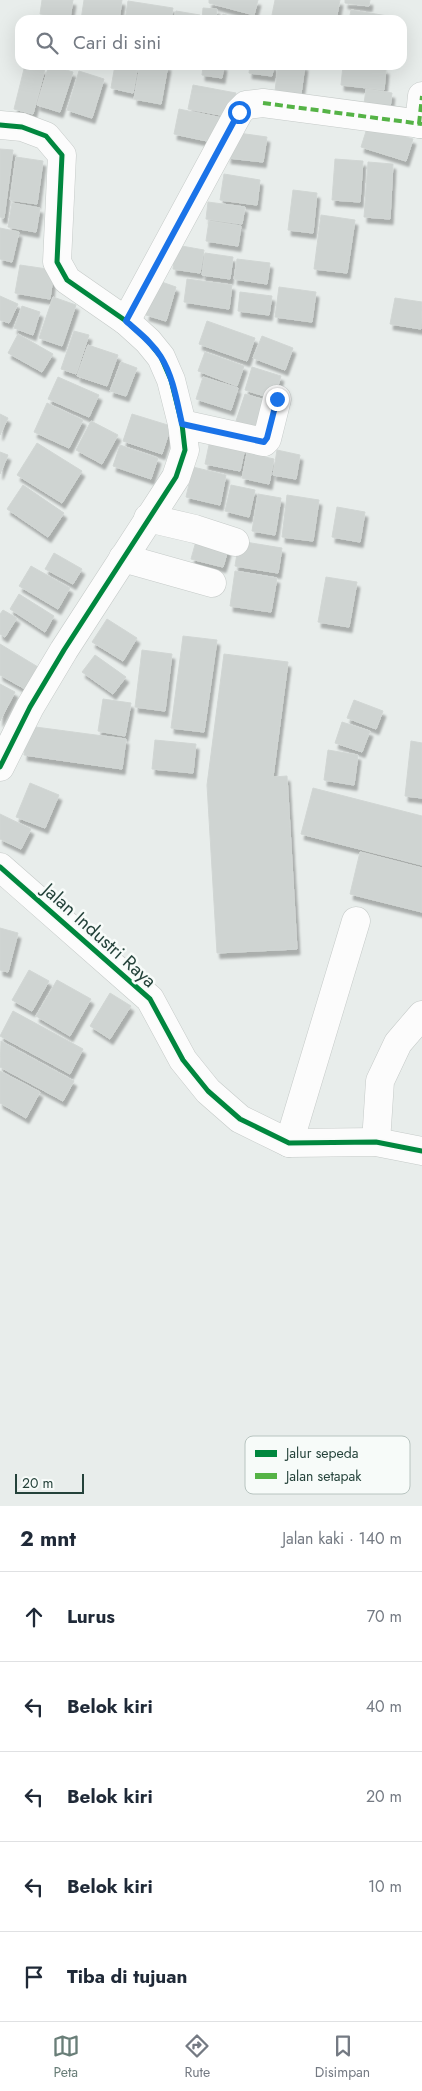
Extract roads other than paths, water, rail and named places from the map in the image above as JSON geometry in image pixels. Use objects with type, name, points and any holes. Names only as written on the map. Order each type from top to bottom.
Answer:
[{"type":"street","points":[[126,321],[239,112],[246,105],[263,103],[421,124],[422,96]]},
{"type":"street","points":[[0,126],[22,128],[46,136],[62,155],[57,262],[67,280],[126,321],[148,340],[161,357],[171,380],[182,424],[184,450],[176,477],[64,650],[30,707],[0,767]]},
{"type":"street","points":[[182,424],[264,442],[267,438],[277,399]]},
{"type":"street","points":[[148,518],[195,529],[235,542]]},
{"type":"street","points":[[123,558],[212,583]]},
{"type":"street","name":"Jalan Industri Raya","points":[[0,867],[150,999],[183,1060],[208,1091],[240,1119],[289,1143],[376,1142],[422,1151]]},
{"type":"street","points":[[289,1143],[356,921]]},
{"type":"street","points":[[376,1142],[380,1081],[398,1044],[422,1015]]}]
